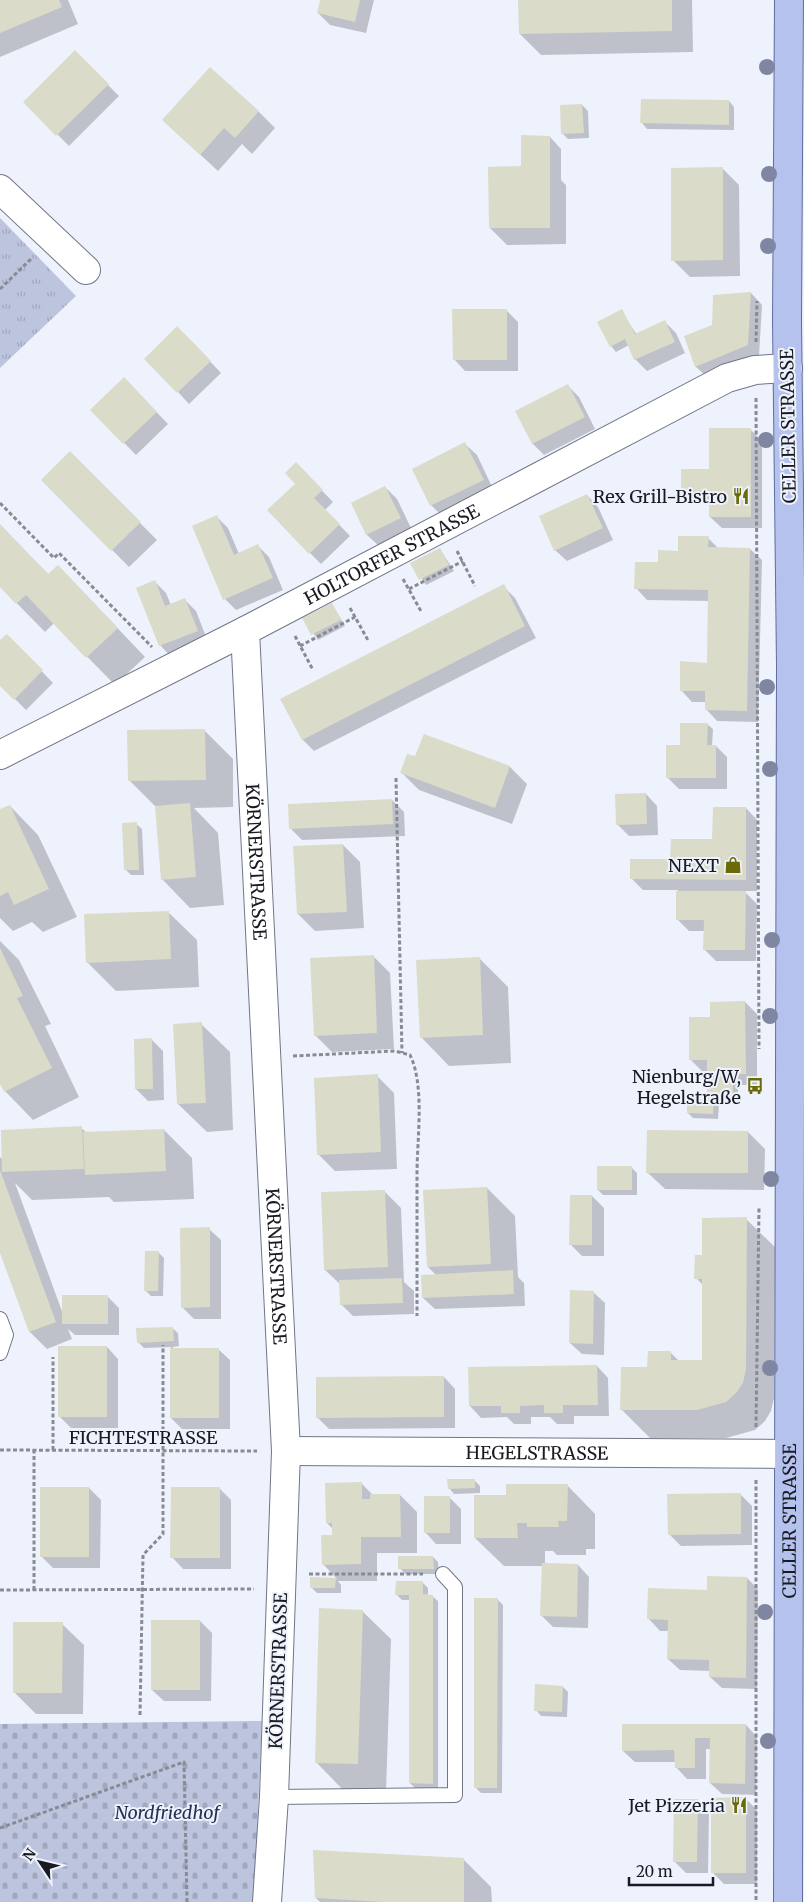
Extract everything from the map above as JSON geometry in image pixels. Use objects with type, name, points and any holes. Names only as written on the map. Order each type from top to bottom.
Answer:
[{"type":"main road","name":"CELLER STRASSE","points":[[788,1902],[796,1558],[789,1454],[798,667],[788,368],[796,46],[789,0]]},
{"type":"street","points":[[0,189],[86,270]]},
{"type":"street","name":"HOLTORFER STRASSE","points":[[0,755],[245,631],[728,378],[755,370],[788,368]]},
{"type":"street","name":"KÖRNERSTRASSE","points":[[245,631],[286,1451],[274,1798],[267,1902]]},
{"type":"street","name":"HEGELSTRASSE","points":[[286,1451],[789,1454]]},
{"type":"lane","points":[[0,1319],[6,1335],[0,1353]]},
{"type":"lane","points":[[274,1798],[455,1796],[454,1587],[442,1574]]},
{"type":"path","points":[[0,289],[52,238]]},
{"type":"path","points":[[757,298],[755,370],[760,1051]]},
{"type":"path","points":[[0,503],[54,558],[59,553],[173,668]]},
{"type":"path","points":[[444,526],[476,586]]},
{"type":"path","points":[[390,555],[422,613]]},
{"type":"path","points":[[409,588],[463,561]]},
{"type":"path","points":[[337,583],[369,642]]},
{"type":"path","points":[[282,611],[313,670]]},
{"type":"path","points":[[300,646],[355,617]]},
{"type":"path","points":[[396,778],[402,1053]]},
{"type":"path","points":[[266,1057],[395,1051],[410,1056],[415,1066],[420,1134],[417,1170],[417,1316]]},
{"type":"path","points":[[756,1902],[756,1453],[759,1204]]},
{"type":"path","points":[[140,1715],[142,1555],[163,1534],[163,1345]]},
{"type":"path","points":[[53,1450],[54,1357]]},
{"type":"path","name":"FICHTESTRASSE","points":[[0,1450],[286,1451]]},
{"type":"path","points":[[34,1450],[34,1590]]},
{"type":"path","points":[[0,1590],[142,1590],[442,1574]]},
{"type":"path","points":[[0,1828],[184,1762],[187,1902]]},
{"type":"green space","points":[[0,218],[76,296],[0,368]]},
{"type":"green space","name":"Nordfriedhof","points":[[262,1721],[254,1902],[0,1902],[0,1724]]},
{"type":"building","points":[[0,0],[59,0],[62,7],[0,33]]},
{"type":"building","points":[[320,0],[360,0],[355,22],[317,13]]},
{"type":"building","points":[[518,0],[672,0],[672,31],[519,34]]},
{"type":"building","points":[[75,50],[109,84],[56,136],[23,102]]},
{"type":"building","points":[[210,67],[259,111],[235,138],[224,128],[200,155],[162,120]]},
{"type":"building","points":[[641,99],[729,100],[729,125],[640,123]]},
{"type":"building","points":[[582,104],[584,133],[561,134],[560,105]]},
{"type":"building","points":[[521,135],[550,136],[550,228],[489,228],[488,167],[521,166]]},
{"type":"building","points":[[723,167],[723,260],[671,261],[671,168]]},
{"type":"building","points":[[751,292],[748,345],[695,367],[684,336],[712,325],[713,295]]},
{"type":"building","points":[[452,309],[507,309],[507,360],[453,360]]},
{"type":"building","points":[[622,309],[635,334],[665,320],[675,342],[634,360],[625,339],[610,347],[597,322]]},
{"type":"building","points":[[177,326],[211,361],[177,393],[144,359]]},
{"type":"building","points":[[124,377],[157,412],[123,444],[90,410]]},
{"type":"building","points":[[568,384],[585,417],[532,444],[515,411]]},
{"type":"building","points":[[709,428],[751,428],[751,517],[709,517],[709,491],[681,491],[681,469],[709,469]]},
{"type":"building","points":[[465,442],[484,480],[430,506],[412,469]]},
{"type":"building","points":[[70,451],[141,522],[111,551],[41,480]]},
{"type":"building","points":[[296,462],[323,490],[314,498],[340,524],[309,554],[267,510],[295,484],[285,473]]},
{"type":"building","points":[[385,486],[401,518],[366,535],[351,503]]},
{"type":"building","points":[[587,494],[603,528],[554,551],[539,516]]},
{"type":"building","points":[[217,515],[234,555],[258,544],[273,578],[223,600],[192,526]]},
{"type":"building","points":[[0,524],[48,574],[58,565],[118,628],[86,658],[26,595],[16,604],[0,587]]},
{"type":"building","points":[[678,536],[709,536],[708,547],[750,548],[747,711],[705,710],[705,691],[680,691],[680,661],[707,663],[708,590],[634,589],[635,562],[658,562],[658,550],[678,551]]},
{"type":"building","points":[[440,548],[449,565],[419,580],[410,563]]},
{"type":"building","points":[[155,580],[165,606],[185,598],[198,631],[159,646],[136,588]]},
{"type":"building","points":[[504,584],[525,626],[302,740],[280,699]]},
{"type":"building","points":[[332,603],[341,620],[311,635],[302,618]]},
{"type":"building","points":[[7,634],[43,670],[14,700],[0,686],[0,640]]},
{"type":"building","points":[[680,723],[708,723],[707,745],[716,745],[716,778],[666,778],[666,745],[680,745]]},
{"type":"building","points":[[205,729],[206,780],[128,781],[127,730]]},
{"type":"building","points":[[424,734],[510,766],[495,808],[400,773],[407,754],[415,756]]},
{"type":"building","points":[[646,793],[647,824],[616,825],[615,794]]},
{"type":"building","points":[[392,799],[393,824],[289,829],[288,804]]},
{"type":"building","points":[[190,803],[196,877],[161,880],[155,806]]},
{"type":"building","points":[[10,805],[49,889],[14,905],[8,892],[0,896],[0,809]]},
{"type":"building","points":[[713,807],[746,807],[746,880],[630,879],[630,859],[670,859],[671,839],[712,839]]},
{"type":"building","points":[[137,822],[139,870],[124,870],[122,823]]},
{"type":"building","points":[[343,844],[347,912],[297,914],[293,846]]},
{"type":"building","points":[[676,891],[746,891],[745,950],[703,950],[704,920],[676,920]]},
{"type":"building","points":[[169,911],[171,959],[86,963],[84,914]]},
{"type":"building","points":[[0,948],[23,996],[17,998],[52,1068],[4,1092],[0,1084]]},
{"type":"building","points":[[374,955],[377,1033],[314,1036],[310,958]]},
{"type":"building","points":[[480,957],[483,1035],[420,1038],[416,960]]},
{"type":"building","points":[[745,1001],[746,1074],[733,1074],[733,1099],[714,1099],[713,1114],[687,1113],[687,1100],[707,1099],[707,1060],[689,1060],[689,1017],[710,1017],[710,1002]]},
{"type":"building","points":[[202,1022],[206,1103],[177,1104],[173,1024]]},
{"type":"building","points":[[152,1038],[153,1089],[135,1089],[134,1039]]},
{"type":"building","points":[[378,1074],[381,1152],[317,1155],[314,1078]]},
{"type":"building","points":[[82,1126],[84,1169],[2,1172],[1,1130]]},
{"type":"building","points":[[164,1129],[166,1171],[85,1175],[83,1132]]},
{"type":"building","points":[[647,1130],[748,1131],[748,1173],[646,1173]]},
{"type":"building","points":[[597,1166],[632,1166],[632,1190],[597,1190]]},
{"type":"building","points":[[0,1170],[56,1322],[29,1332],[0,1253]]},
{"type":"building","points":[[487,1187],[491,1264],[427,1267],[423,1190]]},
{"type":"building","points":[[385,1190],[388,1267],[324,1270],[321,1192]]},
{"type":"building","points":[[570,1195],[592,1195],[592,1245],[569,1245]]},
{"type":"building","points":[[747,1217],[746,1369],[743,1383],[737,1392],[726,1402],[697,1410],[620,1410],[621,1367],[647,1367],[648,1351],[671,1351],[671,1360],[702,1360],[702,1279],[694,1279],[695,1255],[702,1255],[702,1218]]},
{"type":"building","points":[[210,1227],[210,1307],[181,1308],[180,1228]]},
{"type":"building","points":[[145,1251],[159,1251],[158,1291],[144,1291]]},
{"type":"building","points":[[513,1270],[514,1294],[422,1298],[421,1275]]},
{"type":"building","points":[[402,1278],[403,1303],[340,1305],[339,1280]]},
{"type":"building","points":[[570,1290],[594,1291],[593,1344],[569,1343]]},
{"type":"building","points":[[62,1295],[108,1295],[108,1324],[62,1324]]},
{"type":"building","points":[[173,1327],[174,1341],[137,1343],[136,1328]]},
{"type":"building","points":[[58,1346],[107,1346],[107,1417],[58,1417]]},
{"type":"building","points":[[170,1348],[219,1348],[219,1418],[170,1418]]},
{"type":"building","points":[[597,1365],[598,1405],[563,1405],[563,1413],[544,1413],[544,1405],[520,1406],[520,1413],[501,1413],[501,1406],[469,1406],[468,1367]]},
{"type":"building","points":[[444,1376],[444,1417],[316,1418],[316,1377]]},
{"type":"building","points":[[447,1479],[475,1479],[475,1488],[448,1489]]},
{"type":"building","points":[[362,1482],[362,1499],[370,1499],[370,1494],[400,1494],[401,1537],[361,1537],[361,1564],[322,1565],[321,1535],[332,1535],[332,1523],[326,1523],[325,1483]]},
{"type":"building","points":[[506,1484],[568,1484],[567,1521],[558,1521],[559,1527],[527,1527],[527,1523],[517,1523],[518,1538],[474,1538],[474,1495],[506,1495]]},
{"type":"building","points":[[40,1487],[89,1487],[89,1557],[40,1557]]},
{"type":"building","points":[[171,1487],[220,1487],[220,1558],[170,1558]]},
{"type":"building","points":[[741,1493],[741,1534],[668,1535],[667,1494]]},
{"type":"building","points":[[424,1496],[450,1496],[450,1533],[424,1533]]},
{"type":"building","points":[[398,1556],[433,1556],[434,1569],[398,1569]]},
{"type":"building","points":[[542,1563],[578,1564],[577,1617],[540,1616]]},
{"type":"building","points":[[707,1576],[747,1577],[746,1678],[709,1677],[709,1660],[667,1659],[668,1620],[647,1619],[648,1588],[707,1590]]},
{"type":"building","points":[[310,1577],[336,1578],[335,1588],[310,1588]]},
{"type":"building","points":[[396,1581],[423,1581],[423,1594],[433,1595],[433,1784],[409,1783],[409,1595],[395,1595]]},
{"type":"building","points":[[474,1598],[498,1598],[497,1788],[474,1788]]},
{"type":"building","points":[[319,1608],[363,1610],[358,1764],[315,1763]]},
{"type":"building","points":[[151,1620],[200,1620],[200,1690],[151,1690]]},
{"type":"building","points":[[13,1622],[63,1622],[62,1693],[13,1693]]},
{"type":"building","points":[[535,1684],[563,1686],[562,1712],[534,1711]]},
{"type":"building","points":[[622,1724],[746,1724],[745,1784],[709,1783],[710,1738],[695,1738],[695,1768],[675,1768],[674,1750],[622,1751]]},
{"type":"building","points":[[746,1797],[746,1873],[711,1873],[711,1798]]},
{"type":"building","points":[[674,1799],[698,1799],[697,1862],[673,1862]]},
{"type":"building","points":[[313,1850],[464,1858],[464,1902],[383,1902],[315,1898]]},
{"type":"place","name":"Rex Grill-Bistro","points":[[741,496]]},
{"type":"place","name":"NEXT","points":[[733,865]]},
{"type":"place","name":"Nienburg/W, Hegelstraße","points":[[755,1086]]},
{"type":"place","name":"Jet Pizzeria","points":[[739,1805]]}]
